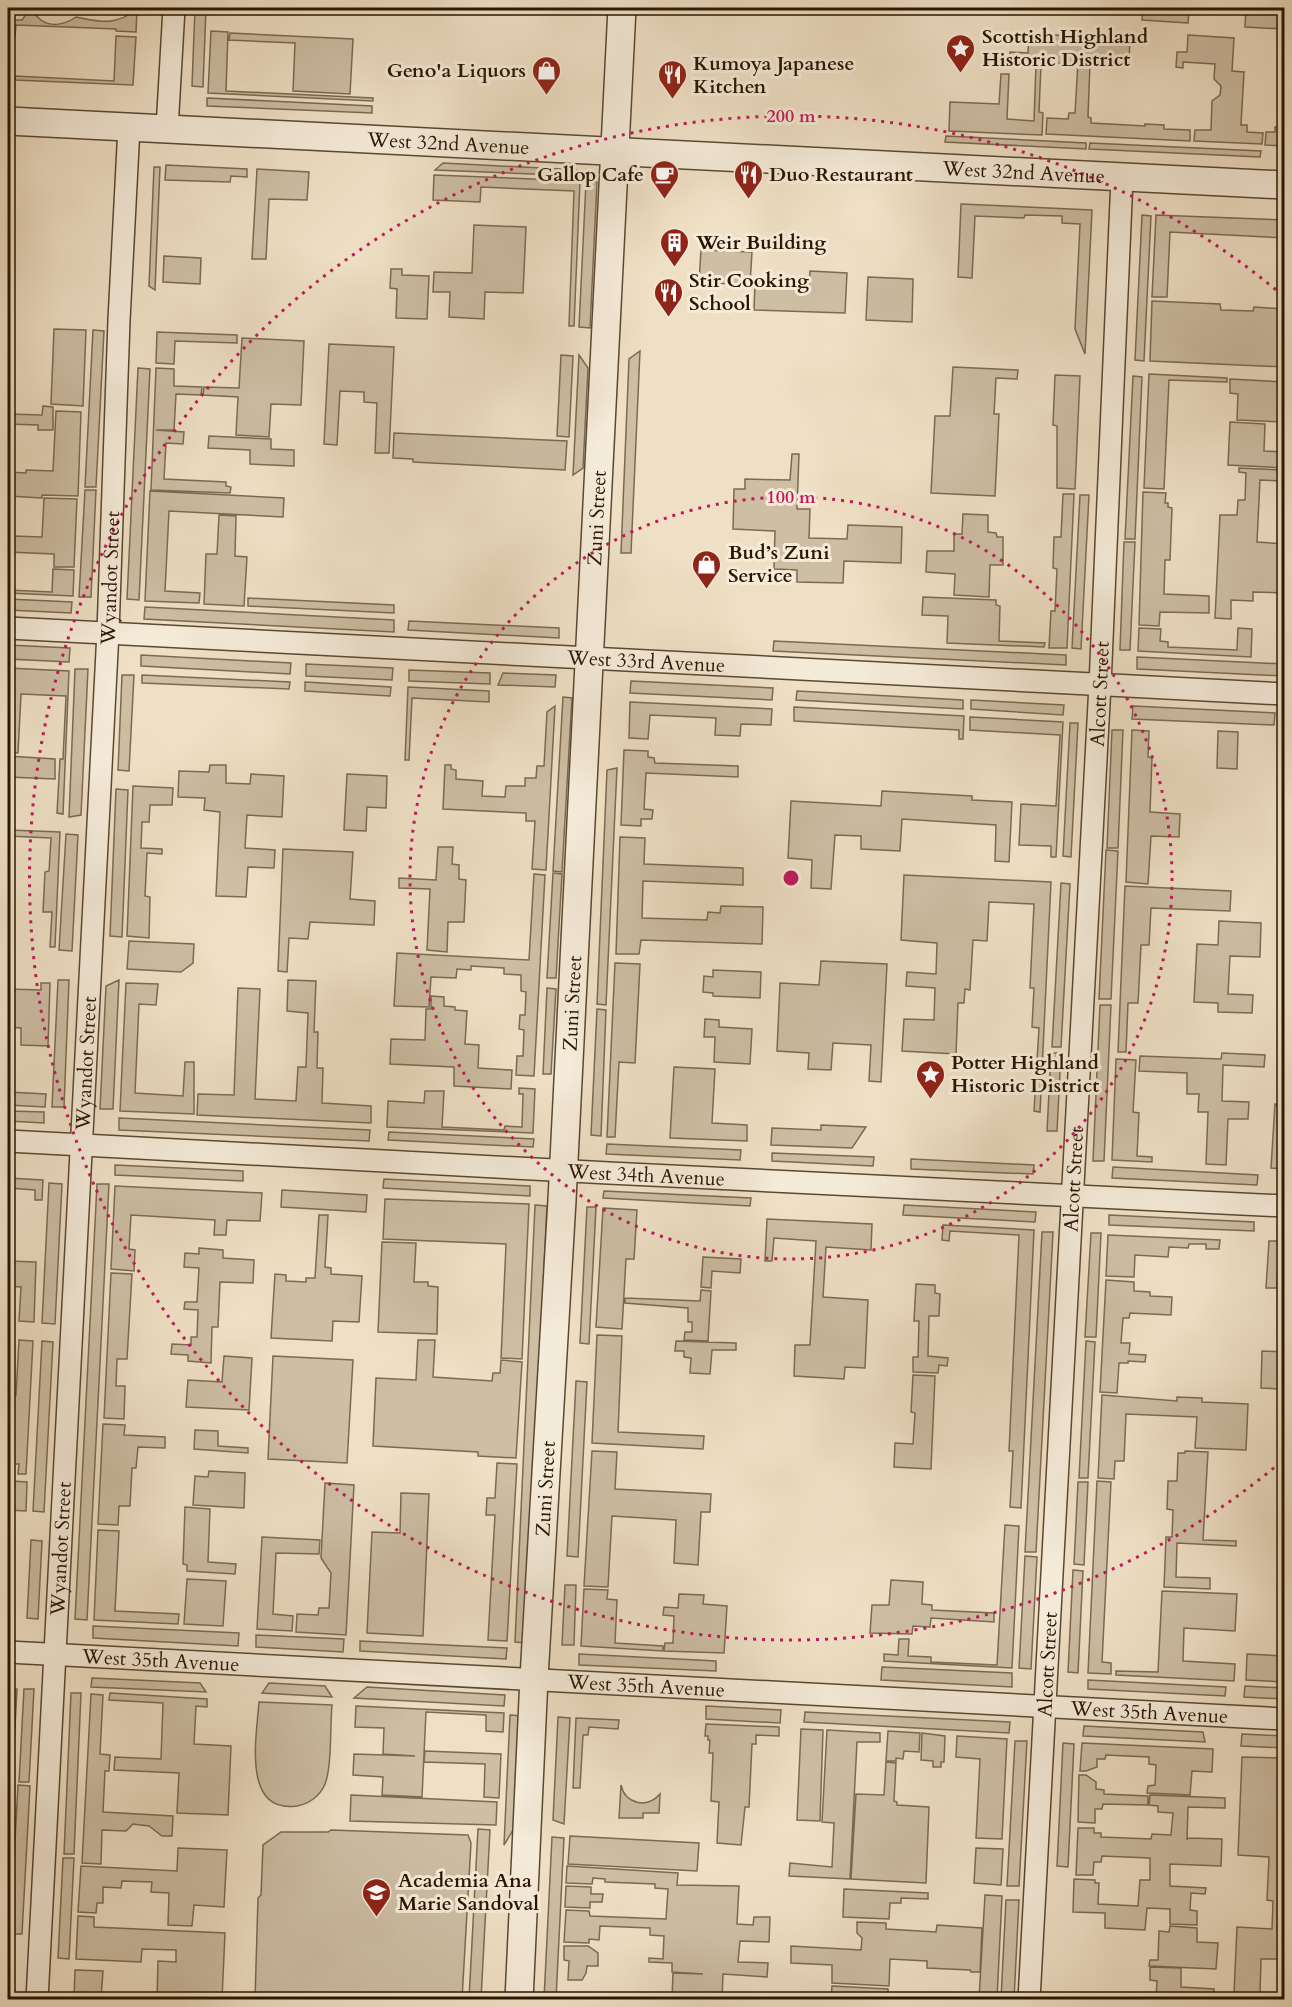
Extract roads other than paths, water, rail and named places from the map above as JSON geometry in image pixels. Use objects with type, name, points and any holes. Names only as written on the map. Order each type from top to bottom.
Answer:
[{"type":"street","points":[[167,129],[174,8]]},
{"type":"street","name":"Zuni Street","points":[[519,2000],[622,8]]},
{"type":"street","name":"West 32nd Avenue","points":[[8,121],[1284,185]]},
{"type":"street","name":"Wyandot Street","points":[[37,2000],[108,632],[119,320],[129,127]]},
{"type":"street","name":"Alcott Street","points":[[1029,2000],[1100,685],[1122,178]]},
{"type":"street","name":"West 33rd Avenue","points":[[8,628],[1284,693]]},
{"type":"street","name":"West 34th Avenue","points":[[8,1141],[1284,1206]]},
{"type":"street","name":"West 35th Avenue","points":[[8,1652],[1284,1719]]},
{"type":"place","name":"Scottish Highland Historic District","points":[[961,74]]},
{"type":"place","name":"Geno'a Liquors","points":[[547,96]]},
{"type":"place","name":"Kumoya Japanese Kitchen","points":[[672,100]]},
{"type":"place","name":"Gallop Cafe","points":[[665,200]]},
{"type":"place","name":"Duo Restaurant","points":[[748,200]]},
{"type":"place","name":"Weir Building","points":[[675,268]]},
{"type":"place","name":"Stir Cooking School","points":[[668,318]]},
{"type":"place","name":"Bud’s Zuni Service","points":[[707,590]]},
{"type":"place","name":"Potter Highland Historic District","points":[[930,1100]]},
{"type":"place","name":"Academia Ana Marie Sandoval","points":[[377,1918]]}]
